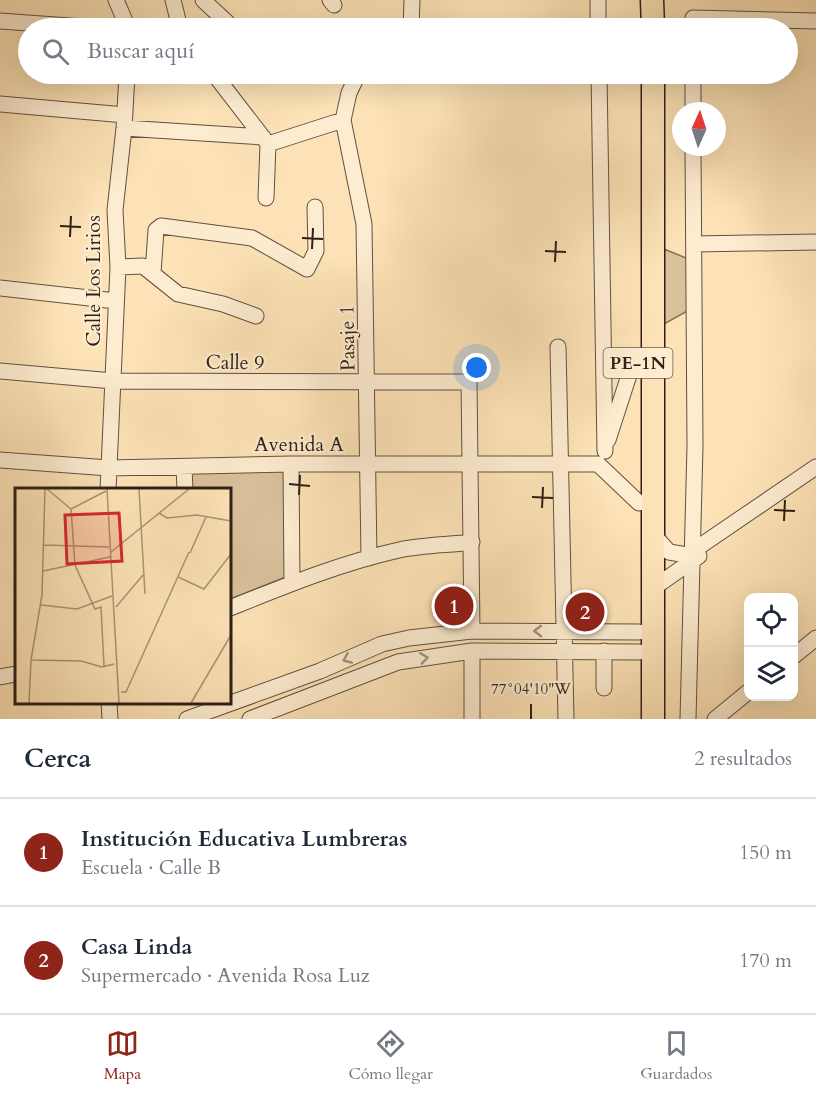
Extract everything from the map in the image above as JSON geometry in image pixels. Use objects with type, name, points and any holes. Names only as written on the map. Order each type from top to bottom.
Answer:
[{"type":"highway","points":[[638,0],[638,18]]},
{"type":"highway","points":[[652,0],[652,18]]},
{"type":"highway","name":"PE-1N","points":[[638,84],[639,719]]},
{"type":"highway","name":"PE-1N","points":[[653,84],[653,719]]},
{"type":"street","points":[[116,0],[124,18]]},
{"type":"street","points":[[174,0],[178,18]]},
{"type":"street","points":[[203,0],[222,18]]},
{"type":"street","points":[[409,18],[412,0]]},
{"type":"street","points":[[598,0],[598,18]]},
{"type":"street","points":[[0,21],[18,22]]},
{"type":"street","points":[[798,21],[816,21]]},
{"type":"street","name":"Calle Los Lirios","points":[[108,488],[118,267],[115,210],[125,122],[127,84]]},
{"type":"street","points":[[222,84],[265,141],[266,198]]},
{"type":"street","points":[[0,104],[265,141],[343,120],[353,84]]},
{"type":"street","points":[[599,84],[601,458],[639,503]]},
{"type":"street","points":[[693,84],[693,102]]},
{"type":"street","name":"Pasaje 1","points":[[343,120],[364,224],[369,384],[369,558]]},
{"type":"street","points":[[688,719],[696,315],[693,156]]},
{"type":"street","points":[[153,273],[156,230],[161,226],[252,238],[308,268],[316,250],[318,224],[315,207]]},
{"type":"street","points":[[694,244],[816,242]]},
{"type":"street","points":[[118,267],[143,266],[178,294],[223,304],[256,316]]},
{"type":"street","points":[[0,288],[116,301]]},
{"type":"street","points":[[558,347],[566,719]]},
{"type":"street","points":[[601,458],[631,369],[638,359]]},
{"type":"street","name":"Calle 9","points":[[0,371],[112,381],[369,384],[470,382],[471,464]]},
{"type":"street","name":"Avenida A","points":[[0,460],[109,468],[291,464],[560,465],[601,458]]},
{"type":"street","points":[[291,464],[292,583]]},
{"type":"street","points":[[471,464],[472,631]]},
{"type":"street","points":[[184,467],[185,488]]},
{"type":"street","points":[[652,589],[693,556],[816,467]]},
{"type":"street","points":[[652,533],[663,547],[676,555],[693,556],[816,475]]},
{"type":"street","points":[[231,608],[292,583],[369,558],[401,550],[472,542]]},
{"type":"street","points":[[231,703],[321,671],[382,644],[409,638],[472,631],[564,631],[639,642]]},
{"type":"street","points":[[798,653],[816,639]]},
{"type":"street","points":[[250,719],[398,662],[472,651],[604,651],[639,642]]},
{"type":"street","points":[[472,651],[472,719]]},
{"type":"street","points":[[604,651],[604,688]]},
{"type":"street","points":[[0,677],[15,674]]},
{"type":"street","points":[[715,719],[744,695]]},
{"type":"street","points":[[109,704],[110,719]]},
{"type":"street","points":[[187,719],[229,704]]},
{"type":"shaded area","points":[[664,249],[691,260],[691,309],[664,324]]},
{"type":"shaded area","points":[[284,469],[286,577],[231,599],[231,488],[191,488],[191,473]]},
{"type":"place","name":"Institución Educativa Lumbreras","points":[[454,606]]},
{"type":"place","name":"Casa Linda","points":[[585,612]]}]
